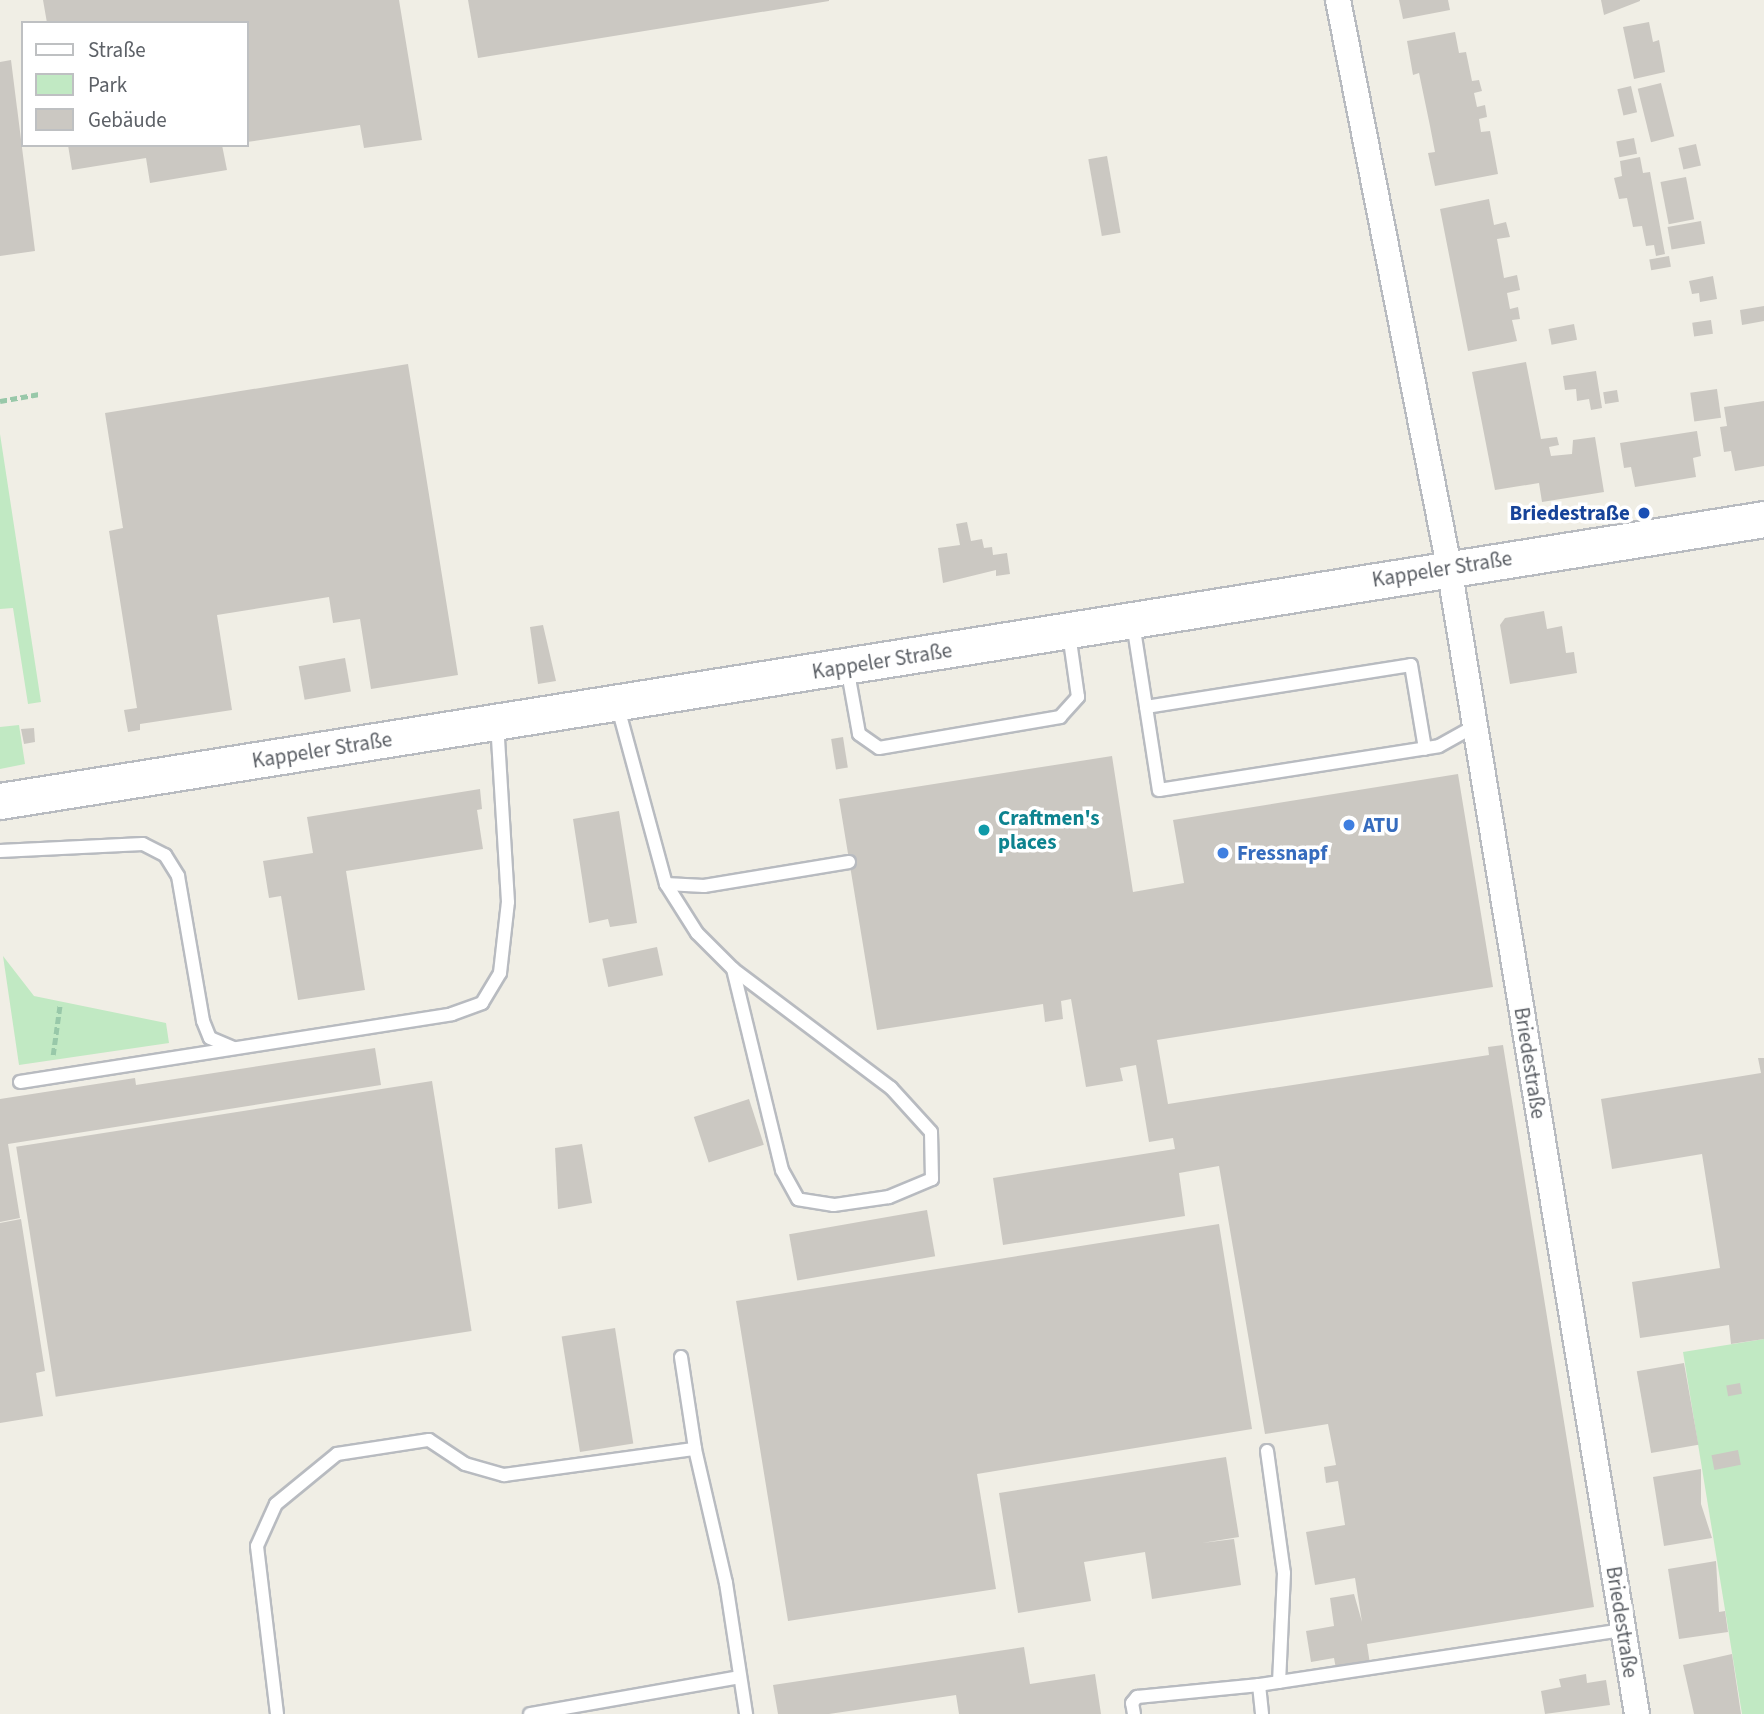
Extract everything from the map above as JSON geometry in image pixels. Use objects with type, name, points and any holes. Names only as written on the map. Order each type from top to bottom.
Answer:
[{"type":"street","name":"Briedestraße","points":[[1338,0],[1449,568],[1637,1714]]},
{"type":"street","name":"Kappeler Straße","points":[[0,801],[1764,519]]},
{"type":"lane","points":[[1133,619],[1159,790],[1439,747],[1475,726]]},
{"type":"lane","points":[[846,666],[859,734],[879,748],[1060,716],[1078,697],[1068,630]]},
{"type":"lane","points":[[1146,707],[1411,665],[1425,749]]},
{"type":"lane","points":[[617,703],[666,884],[697,933],[733,969],[891,1088],[931,1132],[932,1179],[889,1197],[834,1205],[798,1199],[782,1170],[733,969]]},
{"type":"lane","points":[[20,1082],[452,1014],[482,1003],[500,974],[508,902],[497,723]]},
{"type":"lane","points":[[0,851],[143,844],[165,855],[177,876],[203,1021],[210,1038],[234,1048]]},
{"type":"lane","points":[[666,884],[704,886],[849,862]]},
{"type":"lane","points":[[681,1357],[695,1449],[726,1583],[746,1714]]},
{"type":"lane","points":[[277,1714],[257,1546],[276,1504],[337,1454],[429,1440],[465,1464],[504,1475],[695,1449]]},
{"type":"lane","points":[[1267,1451],[1284,1573],[1279,1682]]},
{"type":"lane","points":[[1133,1714],[1132,1703],[1137,1697],[1259,1685],[1623,1630]]},
{"type":"lane","points":[[530,1714],[740,1677]]},
{"type":"lane","points":[[1259,1685],[1262,1714]]},
{"type":"path","points":[[0,401],[39,394]]},
{"type":"path","points":[[51,1077],[60,1004]]},
{"type":"green space","points":[[0,434],[41,702],[28,704],[13,608],[0,609]]},
{"type":"green space","points":[[19,725],[25,764],[0,769],[0,727]]},
{"type":"green space","points":[[3,956],[34,996],[166,1023],[169,1043],[19,1065]]},
{"type":"green space","points":[[1764,1339],[1764,1714],[1742,1714],[1683,1352]]},
{"type":"building","points":[[43,0],[399,0],[422,140],[364,148],[360,125],[248,142],[248,21],[47,21]]},
{"type":"building","points":[[468,0],[829,0],[829,1],[478,58]]},
{"type":"building","points":[[1399,0],[1448,0],[1450,10],[1403,19]]},
{"type":"building","points":[[1601,0],[1640,0],[1640,1],[1604,15]]},
{"type":"building","points":[[1649,22],[1653,42],[1659,40],[1665,72],[1634,79],[1623,27]]},
{"type":"building","points":[[1455,32],[1459,53],[1466,52],[1472,81],[1479,80],[1482,91],[1474,93],[1477,107],[1485,105],[1487,117],[1479,119],[1481,132],[1490,131],[1498,174],[1435,186],[1428,153],[1435,152],[1430,126],[1419,73],[1413,75],[1407,41]]},
{"type":"building","points":[[11,60],[35,251],[0,256],[0,62]]},
{"type":"building","points":[[1661,83],[1674,136],[1651,142],[1638,89]]},
{"type":"building","points":[[1631,86],[1637,112],[1623,115],[1617,89]]},
{"type":"building","points":[[1634,138],[1637,154],[1619,157],[1616,141]]},
{"type":"building","points":[[1696,144],[1701,165],[1683,169],[1678,148]]},
{"type":"building","points":[[68,147],[222,147],[227,170],[150,183],[146,158],[72,170]]},
{"type":"building","points":[[1107,156],[1121,233],[1102,236],[1088,159]]},
{"type":"building","points":[[1640,157],[1643,173],[1650,172],[1665,254],[1656,256],[1654,245],[1646,246],[1642,226],[1633,227],[1627,198],[1619,199],[1614,178],[1622,176],[1620,161]]},
{"type":"building","points":[[1686,177],[1694,219],[1669,224],[1660,182]]},
{"type":"building","points":[[1489,199],[1494,225],[1506,222],[1510,237],[1497,239],[1504,278],[1517,275],[1520,290],[1507,293],[1510,309],[1518,307],[1520,319],[1512,320],[1517,341],[1468,351],[1440,209]]},
{"type":"building","points":[[1701,221],[1705,244],[1672,250],[1668,227]]},
{"type":"building","points":[[1669,256],[1671,267],[1651,270],[1649,259]]},
{"type":"building","points":[[1713,276],[1717,299],[1700,302],[1699,293],[1692,294],[1689,281]]},
{"type":"building","points":[[1764,306],[1764,321],[1742,325],[1740,310]]},
{"type":"building","points":[[1711,320],[1713,334],[1694,337],[1692,323]]},
{"type":"building","points":[[1574,324],[1577,340],[1552,345],[1548,329]]},
{"type":"building","points":[[1526,362],[1541,439],[1557,437],[1559,445],[1549,447],[1551,456],[1572,454],[1573,440],[1595,437],[1604,492],[1542,502],[1539,483],[1495,490],[1472,372]]},
{"type":"building","points":[[408,364],[458,675],[371,689],[360,619],[333,623],[329,597],[217,615],[232,710],[140,724],[140,730],[128,732],[124,710],[137,708],[109,531],[123,528],[105,413]]},
{"type":"building","points":[[1596,371],[1602,408],[1591,410],[1589,399],[1577,401],[1576,389],[1565,390],[1563,376]]},
{"type":"building","points":[[1717,389],[1721,418],[1694,421],[1690,393]]},
{"type":"building","points":[[1617,390],[1619,402],[1605,404],[1603,392]]},
{"type":"building","points":[[1764,401],[1764,466],[1735,471],[1731,451],[1724,452],[1720,427],[1727,426],[1724,407]]},
{"type":"building","points":[[1697,431],[1701,456],[1693,458],[1696,477],[1635,487],[1631,467],[1624,468],[1620,443]]},
{"type":"building","points":[[967,522],[971,541],[982,539],[984,548],[992,547],[993,555],[1007,553],[1010,574],[996,576],[996,570],[943,583],[938,548],[960,545],[956,524]]},
{"type":"building","points":[[1544,611],[1547,629],[1562,626],[1566,653],[1574,652],[1577,673],[1510,684],[1500,625],[1505,618]]},
{"type":"building","points":[[543,625],[556,681],[538,684],[530,627]]},
{"type":"building","points":[[345,658],[351,691],[305,700],[299,666]]},
{"type":"building","points":[[34,728],[35,742],[24,744],[21,729]]},
{"type":"building","points":[[843,737],[848,768],[836,769],[831,739]]},
{"type":"building","points":[[1112,756],[1133,892],[1184,883],[1173,820],[1458,774],[1493,987],[1157,1040],[1168,1104],[1489,1055],[1488,1047],[1503,1045],[1594,1607],[1367,1644],[1370,1664],[1336,1669],[1334,1658],[1311,1662],[1306,1631],[1334,1626],[1330,1598],[1354,1594],[1362,1622],[1355,1578],[1315,1585],[1306,1532],[1345,1525],[1338,1481],[1326,1483],[1324,1467],[1336,1465],[1328,1424],[1265,1434],[1219,1166],[1179,1173],[1185,1216],[1003,1245],[993,1178],[1175,1149],[1173,1138],[1149,1142],[1136,1065],[1120,1068],[1123,1081],[1086,1087],[1071,999],[1061,1001],[1063,1019],[1045,1022],[1043,1004],[877,1030],[839,799]]},
{"type":"building","points":[[480,789],[482,809],[477,810],[483,849],[346,871],[365,990],[298,1000],[281,896],[269,898],[263,861],[313,853],[307,817]]},
{"type":"building","points":[[619,811],[637,923],[610,927],[608,919],[589,923],[573,819]]},
{"type":"building","points":[[657,947],[663,975],[608,987],[602,959]]},
{"type":"building","points":[[375,1048],[381,1085],[8,1144],[20,1218],[0,1222],[0,1099],[135,1078],[136,1085]]},
{"type":"building","points":[[1758,1058],[1764,1058],[1764,1339],[1731,1344],[1729,1325],[1640,1338],[1632,1282],[1720,1268],[1702,1154],[1612,1169],[1601,1099],[1761,1073]]},
{"type":"building","points":[[432,1081],[472,1331],[56,1397],[16,1147]]},
{"type":"building","points":[[749,1099],[764,1145],[709,1163],[694,1117]]},
{"type":"building","points":[[582,1144],[592,1203],[558,1209],[555,1148]]},
{"type":"building","points":[[927,1210],[935,1256],[797,1281],[789,1234]]},
{"type":"building","points":[[21,1219],[45,1371],[36,1373],[43,1416],[0,1423],[0,1223]]},
{"type":"building","points":[[1219,1224],[1252,1429],[977,1474],[996,1589],[788,1621],[736,1301]]},
{"type":"building","points":[[615,1328],[633,1444],[580,1452],[562,1336]]},
{"type":"building","points":[[1684,1363],[1698,1445],[1651,1453],[1637,1371]]},
{"type":"building","points":[[1740,1383],[1742,1394],[1728,1396],[1726,1385]]},
{"type":"building","points":[[1738,1450],[1741,1465],[1714,1470],[1711,1455]]},
{"type":"building","points":[[1226,1457],[1239,1537],[1202,1543],[1234,1539],[1241,1585],[1152,1599],[1145,1552],[1084,1562],[1091,1601],[1018,1613],[999,1493]]},
{"type":"building","points":[[1701,1469],[1701,1504],[1712,1538],[1664,1546],[1653,1477]]},
{"type":"building","points":[[1716,1561],[1719,1612],[1725,1611],[1728,1632],[1679,1639],[1668,1569]]},
{"type":"building","points":[[1024,1647],[1030,1684],[1095,1674],[1101,1714],[959,1714],[956,1695],[829,1714],[778,1714],[773,1685]]},
{"type":"building","points":[[1732,1654],[1741,1714],[1694,1714],[1683,1665]]},
{"type":"building","points":[[1586,1674],[1587,1683],[1606,1680],[1610,1705],[1545,1714],[1541,1691],[1561,1687],[1559,1679]]},
{"type":"place","name":"Briedestraße","points":[[1644,513]]},
{"type":"place","name":"ATU","points":[[1349,825]]},
{"type":"place","name":"Craftmen's places","points":[[984,830]]},
{"type":"place","name":"Fressnapf","points":[[1223,853]]}]
